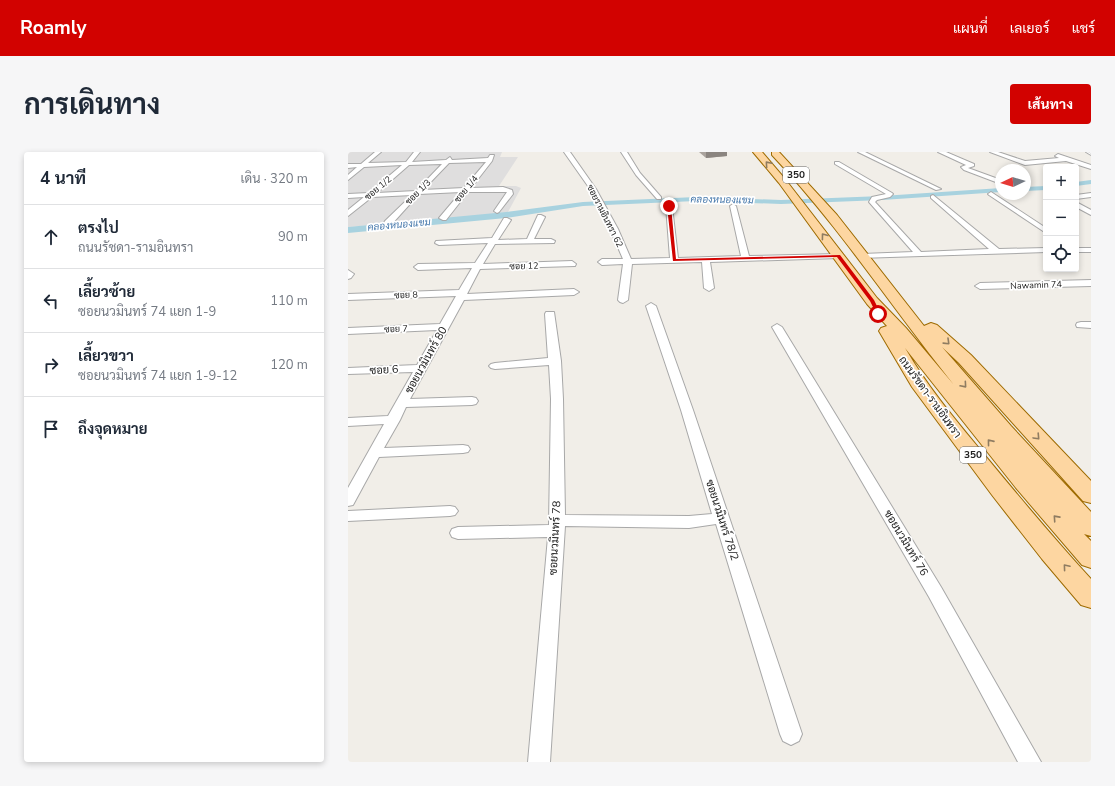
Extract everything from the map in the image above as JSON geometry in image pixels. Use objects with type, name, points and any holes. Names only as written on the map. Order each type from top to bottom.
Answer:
[{"type":"main road","name":"ถนนรัชดา-รามอินทรา","points":[[757,152],[797,201],[838,256],[880,295],[952,372],[1051,485],[1091,527]]},
{"type":"main road","name":"ถนนรัชดา-รามอินทรา","points":[[774,152],[819,200],[862,256],[880,295],[900,331],[1024,483],[1091,558]]},
{"type":"main road","name":"ถนนรัชดา-รามอินทรา","points":[[880,295],[965,359],[1091,495]]},
{"type":"main road","name":"ถนนรัชดา-รามอินทรา","points":[[880,295],[898,353],[917,382],[1016,509],[1091,597]]},
{"type":"street","points":[[348,178],[365,165],[378,152]]},
{"type":"street","name":"ซอย 1/2","points":[[348,214],[408,163],[418,152]]},
{"type":"street","name":"ซอย 1/3","points":[[388,223],[448,162],[455,152]]},
{"type":"street","name":"ซอย 1/4","points":[[443,218],[490,160],[494,152]]},
{"type":"street","name":"ซอยรามอินทรา 62","points":[[566,152],[593,189],[601,203],[614,229],[623,262]]},
{"type":"street","points":[[624,152],[638,174],[659,198]]},
{"type":"street","points":[[862,152],[938,189]]},
{"type":"street","points":[[941,152],[972,165],[964,168],[995,180]]},
{"type":"street","points":[[992,152],[1025,163],[1066,159]]},
{"type":"street","points":[[1051,154],[1091,167]]},
{"type":"street","points":[[348,166],[490,160]]},
{"type":"street","points":[[837,163],[890,195],[873,200],[919,254]]},
{"type":"street","points":[[348,196],[466,190],[510,191],[510,194],[497,211]]},
{"type":"street","points":[[991,194],[1043,229]]},
{"type":"street","points":[[1079,197],[1091,195]]},
{"type":"street","points":[[933,197],[996,251]]},
{"type":"street","points":[[669,206],[674,260]]},
{"type":"street","points":[[733,206],[746,259]]},
{"type":"street","points":[[1079,206],[1091,213]]},
{"type":"street","points":[[529,242],[540,217]]},
{"type":"street","name":"ซอยนวมินทร์ 80","points":[[348,501],[352,487],[394,420],[478,266],[507,220]]},
{"type":"street","points":[[446,240],[529,242],[551,241]]},
{"type":"street","points":[[862,256],[1043,250]]},
{"type":"street","points":[[1079,250],[1091,250]]},
{"type":"street","points":[[602,262],[838,256]]},
{"type":"street","points":[[706,260],[709,288]]},
{"type":"street","points":[[623,262],[623,300]]},
{"type":"street","name":"ซอย 12","points":[[418,267],[572,264]]},
{"type":"street","name":"Nawamin 74","points":[[980,286],[1091,283]]},
{"type":"street","name":"ซอย 8","points":[[348,297],[574,292]]},
{"type":"street","name":"ซอยนวมินทร์ 78/2","points":[[651,306],[687,410],[791,734]]},
{"type":"street","name":"ซอยนวมินทร์ 78","points":[[539,762],[557,525],[558,399],[550,314]]},
{"type":"street","name":"ซอย 7","points":[[348,331],[444,327]]},
{"type":"street","name":"ซอยนวมินทร์ 76","points":[[777,327],[935,592],[1030,762]]},
{"type":"street","points":[[495,366],[555,360]]},
{"type":"street","name":"ซอย 6","points":[[348,371],[421,368]]},
{"type":"street","points":[[402,403],[472,401]]},
{"type":"street","points":[[348,422],[394,420]]},
{"type":"street","points":[[374,454],[463,449]]},
{"type":"street","points":[[348,516],[450,510]]},
{"type":"street","points":[[458,533],[557,525],[689,522],[721,518]]},
{"type":"shaded area","points":[[348,152],[502,152],[500,157],[518,157],[499,186],[516,186],[521,188],[508,212],[470,217],[348,227]]},
{"type":"waterway","name":"คลองหนองแขม","points":[[1079,184],[1091,182]]},
{"type":"waterway","name":"คลองหนองแขม","points":[[1031,189],[1043,188]]},
{"type":"waterway","name":"คลองหนองแขม","points":[[348,230],[506,215],[583,204],[696,199],[781,202],[882,198],[995,190]]},
{"type":"route","points":[[669,206],[674,260],[838,256],[872,301],[878,314]]}]
